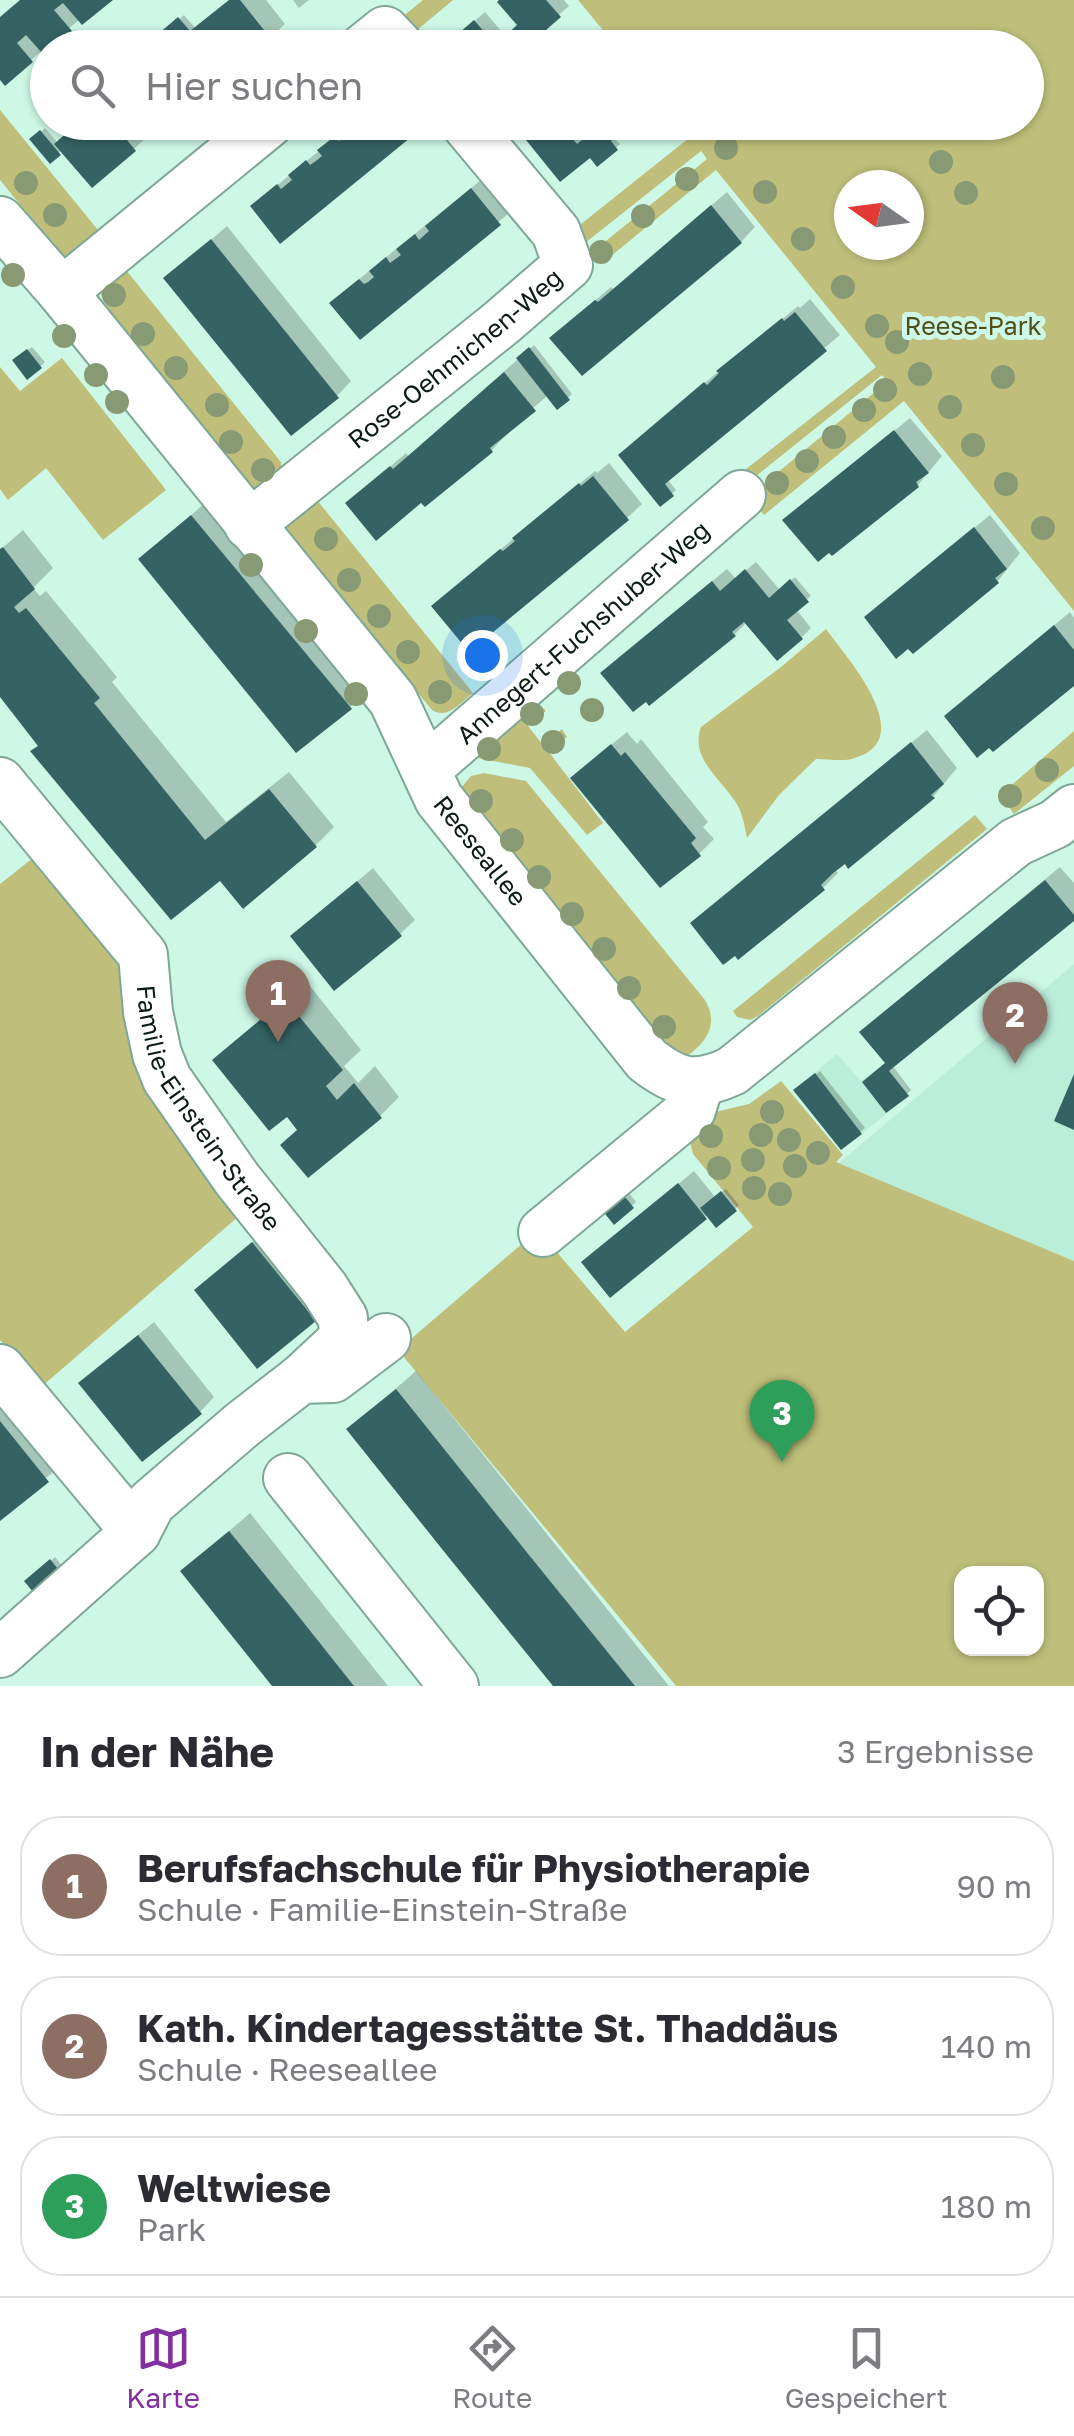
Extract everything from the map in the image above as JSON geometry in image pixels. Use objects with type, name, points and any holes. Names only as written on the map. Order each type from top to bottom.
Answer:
[{"type":"street","points":[[62,292],[248,140]]},
{"type":"street","name":"Rose-Oehmichen-Weg","points":[[250,525],[568,265],[556,232],[479,140]]},
{"type":"street","name":"Reeseallee","points":[[0,221],[62,292],[392,700],[439,799],[648,1060],[668,1076],[699,1084]]},
{"type":"street","name":"Annegert-Fuchshuber-Weg","points":[[426,769],[741,496]]},
{"type":"street","name":"Familie-Einstein-Straße","points":[[0,782],[144,955],[148,1012],[167,1078],[236,1179],[324,1288],[343,1318],[344,1339],[151,1503],[136,1532],[0,1653]]},
{"type":"street","points":[[543,1232],[691,1110],[699,1084],[732,1071],[1016,842],[1055,824],[1074,809]]},
{"type":"street","points":[[301,1379],[334,1378],[386,1338]]},
{"type":"street","points":[[0,1369],[136,1532]]},
{"type":"street","points":[[288,1478],[454,1686]]},
{"type":"shaded area","points":[[1074,964],[1074,1261],[839,1163]]},
{"type":"shaded area","points":[[837,1054],[861,1081],[884,1064],[909,1096],[841,1150],[794,1090]]},
{"type":"green space","points":[[423,0],[453,0],[417,30],[404,30],[396,22]]},
{"type":"green space","name":"Reese-Park","points":[[578,0],[1074,0],[1074,611],[904,401],[764,515],[748,497],[887,382],[882,375],[740,489],[732,480],[876,367],[716,170],[605,261],[596,249],[707,159],[701,151],[580,247],[571,232],[686,140],[1044,140],[1044,30],[603,30]]},
{"type":"green space","points":[[0,110],[98,230],[73,258],[63,258],[0,180]]},
{"type":"green space","points":[[126,270],[281,462],[282,475],[260,490],[251,490],[112,315],[101,295],[102,289]]},
{"type":"green space","points":[[62,358],[166,490],[103,540],[46,468],[8,500],[0,489],[0,367],[20,391]]},
{"type":"green space","points":[[308,489],[473,693],[454,709],[443,713],[432,710],[286,532],[285,522]]},
{"type":"green space","points":[[826,629],[872,696],[880,716],[881,733],[873,748],[855,758],[816,759],[779,795],[747,838],[738,806],[703,759],[701,727]]},
{"type":"green space","points":[[538,703],[546,711],[528,726],[543,745],[562,729],[567,737],[548,751],[603,823],[587,835],[530,768],[472,757]]},
{"type":"green space","points":[[1074,731],[1074,766],[1014,814],[1000,795]]},
{"type":"green space","points":[[484,773],[526,781],[705,1000],[711,1017],[709,1032],[686,1057],[670,1052],[460,789],[471,776]]},
{"type":"green space","points":[[975,815],[987,829],[758,1016],[750,1020],[737,1017],[733,1011]]},
{"type":"green space","points":[[38,854],[127,965],[140,1078],[246,1210],[40,1388],[0,1340],[0,884]]},
{"type":"green space","points":[[781,1081],[843,1155],[836,1162],[1074,1261],[1074,1686],[676,1686],[398,1350],[538,1230],[625,1332],[753,1227],[693,1154],[689,1137],[715,1112],[749,1104]]},
{"type":"building","points":[[20,0],[113,0],[82,25],[63,3],[54,10],[71,30],[30,30],[30,39],[26,35],[17,43],[30,58],[30,65],[5,86],[0,80],[0,17]]},
{"type":"building","points":[[229,0],[240,0],[264,30],[191,30]]},
{"type":"building","points":[[546,0],[561,17],[546,30],[512,30],[517,25],[497,2]]},
{"type":"building","points":[[178,17],[189,30],[163,30]]},
{"type":"building","points":[[474,20],[483,30],[462,30]]},
{"type":"building","points":[[29,139],[48,140],[61,155],[50,164]]},
{"type":"building","points":[[59,140],[127,140],[136,151],[92,188],[54,144]]},
{"type":"building","points":[[330,140],[408,140],[280,244],[250,206],[277,184],[281,189],[292,180],[288,175],[306,160],[310,165],[316,161],[322,156],[317,150]]},
{"type":"building","points":[[526,140],[574,140],[577,144],[582,140],[612,140],[618,150],[597,167],[590,158],[560,182]]},
{"type":"building","points":[[471,188],[501,225],[360,340],[329,303],[359,279],[364,284],[368,282],[374,277],[369,271],[386,257],[390,263],[401,255],[396,249],[415,234],[419,240],[429,231],[425,226]]},
{"type":"building","points":[[711,205],[742,243],[582,376],[549,338],[595,300],[598,302]]},
{"type":"building","points":[[211,239],[339,398],[291,436],[163,278]]},
{"type":"building","points":[[795,312],[827,351],[665,484],[674,496],[660,507],[618,455],[704,382],[707,385],[719,373],[716,371]]},
{"type":"building","points":[[529,347],[570,400],[557,410],[516,358]]},
{"type":"building","points":[[27,349],[42,368],[27,380],[12,360]]},
{"type":"building","points":[[504,372],[536,411],[490,448],[493,452],[376,541],[345,503],[390,466],[393,469]]},
{"type":"building","points":[[894,430],[929,473],[916,482],[919,487],[832,556],[829,553],[818,562],[782,520]]},
{"type":"building","points":[[593,476],[629,520],[469,652],[431,606],[500,549],[503,551],[515,541],[512,538],[579,483],[581,486]]},
{"type":"building","points":[[191,515],[352,709],[296,753],[138,559]]},
{"type":"building","points":[[974,527],[1007,569],[995,578],[999,583],[913,654],[908,649],[896,659],[864,617]]},
{"type":"building","points":[[3,547],[35,589],[14,607],[19,613],[26,608],[100,698],[94,703],[205,840],[269,789],[317,847],[243,909],[220,881],[171,920],[30,751],[38,746],[0,697]]},
{"type":"building","points":[[745,569],[769,598],[790,579],[809,602],[787,620],[803,639],[777,661],[744,622],[732,632],[736,636],[649,706],[646,702],[633,712],[600,673],[712,581],[720,591]]},
{"type":"building","points":[[1054,625],[1074,650],[1074,686],[993,752],[989,748],[977,758],[944,716]]},
{"type":"building","points":[[911,742],[944,784],[931,795],[935,798],[848,869],[845,864],[832,874],[821,885],[825,890],[738,960],[735,956],[723,965],[690,923]]},
{"type":"building","points":[[611,744],[621,756],[625,752],[696,838],[691,843],[701,856],[660,888],[570,778]]},
{"type":"building","points":[[1045,880],[1074,915],[1074,921],[889,1071],[909,1096],[886,1113],[862,1082],[885,1063],[859,1032]]},
{"type":"building","points":[[357,881],[402,936],[334,991],[290,936]]},
{"type":"building","points":[[285,999],[343,1070],[326,1086],[337,1100],[354,1083],[382,1118],[308,1178],[280,1145],[297,1130],[287,1117],[269,1131],[212,1060]]},
{"type":"building","points":[[815,1073],[862,1134],[841,1150],[793,1090]]},
{"type":"building","points":[[1074,1074],[1074,1130],[1054,1121]]},
{"type":"building","points":[[678,1183],[707,1219],[610,1298],[581,1262]]},
{"type":"building","points":[[617,1187],[634,1208],[614,1225],[597,1204]]},
{"type":"building","points":[[721,1191],[737,1211],[716,1228],[700,1208]]},
{"type":"building","points":[[252,1242],[316,1321],[257,1369],[194,1290]]},
{"type":"building","points":[[138,1335],[202,1414],[142,1462],[78,1383]]},
{"type":"building","points":[[396,1389],[635,1686],[553,1686],[446,1554],[346,1429]]},
{"type":"building","points":[[0,1421],[49,1482],[0,1521]]},
{"type":"building","points":[[229,1531],[354,1686],[272,1686],[180,1571]]},
{"type":"building","points":[[50,1559],[69,1583],[43,1604],[24,1581]]},
{"type":"place","name":"Berufsfachschule für Physiotherapie","points":[[278,1042]]},
{"type":"place","name":"Kath. Kindertagesstätte St. Thaddäus","points":[[1015,1064]]},
{"type":"place","name":"Weltwiese","points":[[782,1462]]}]
